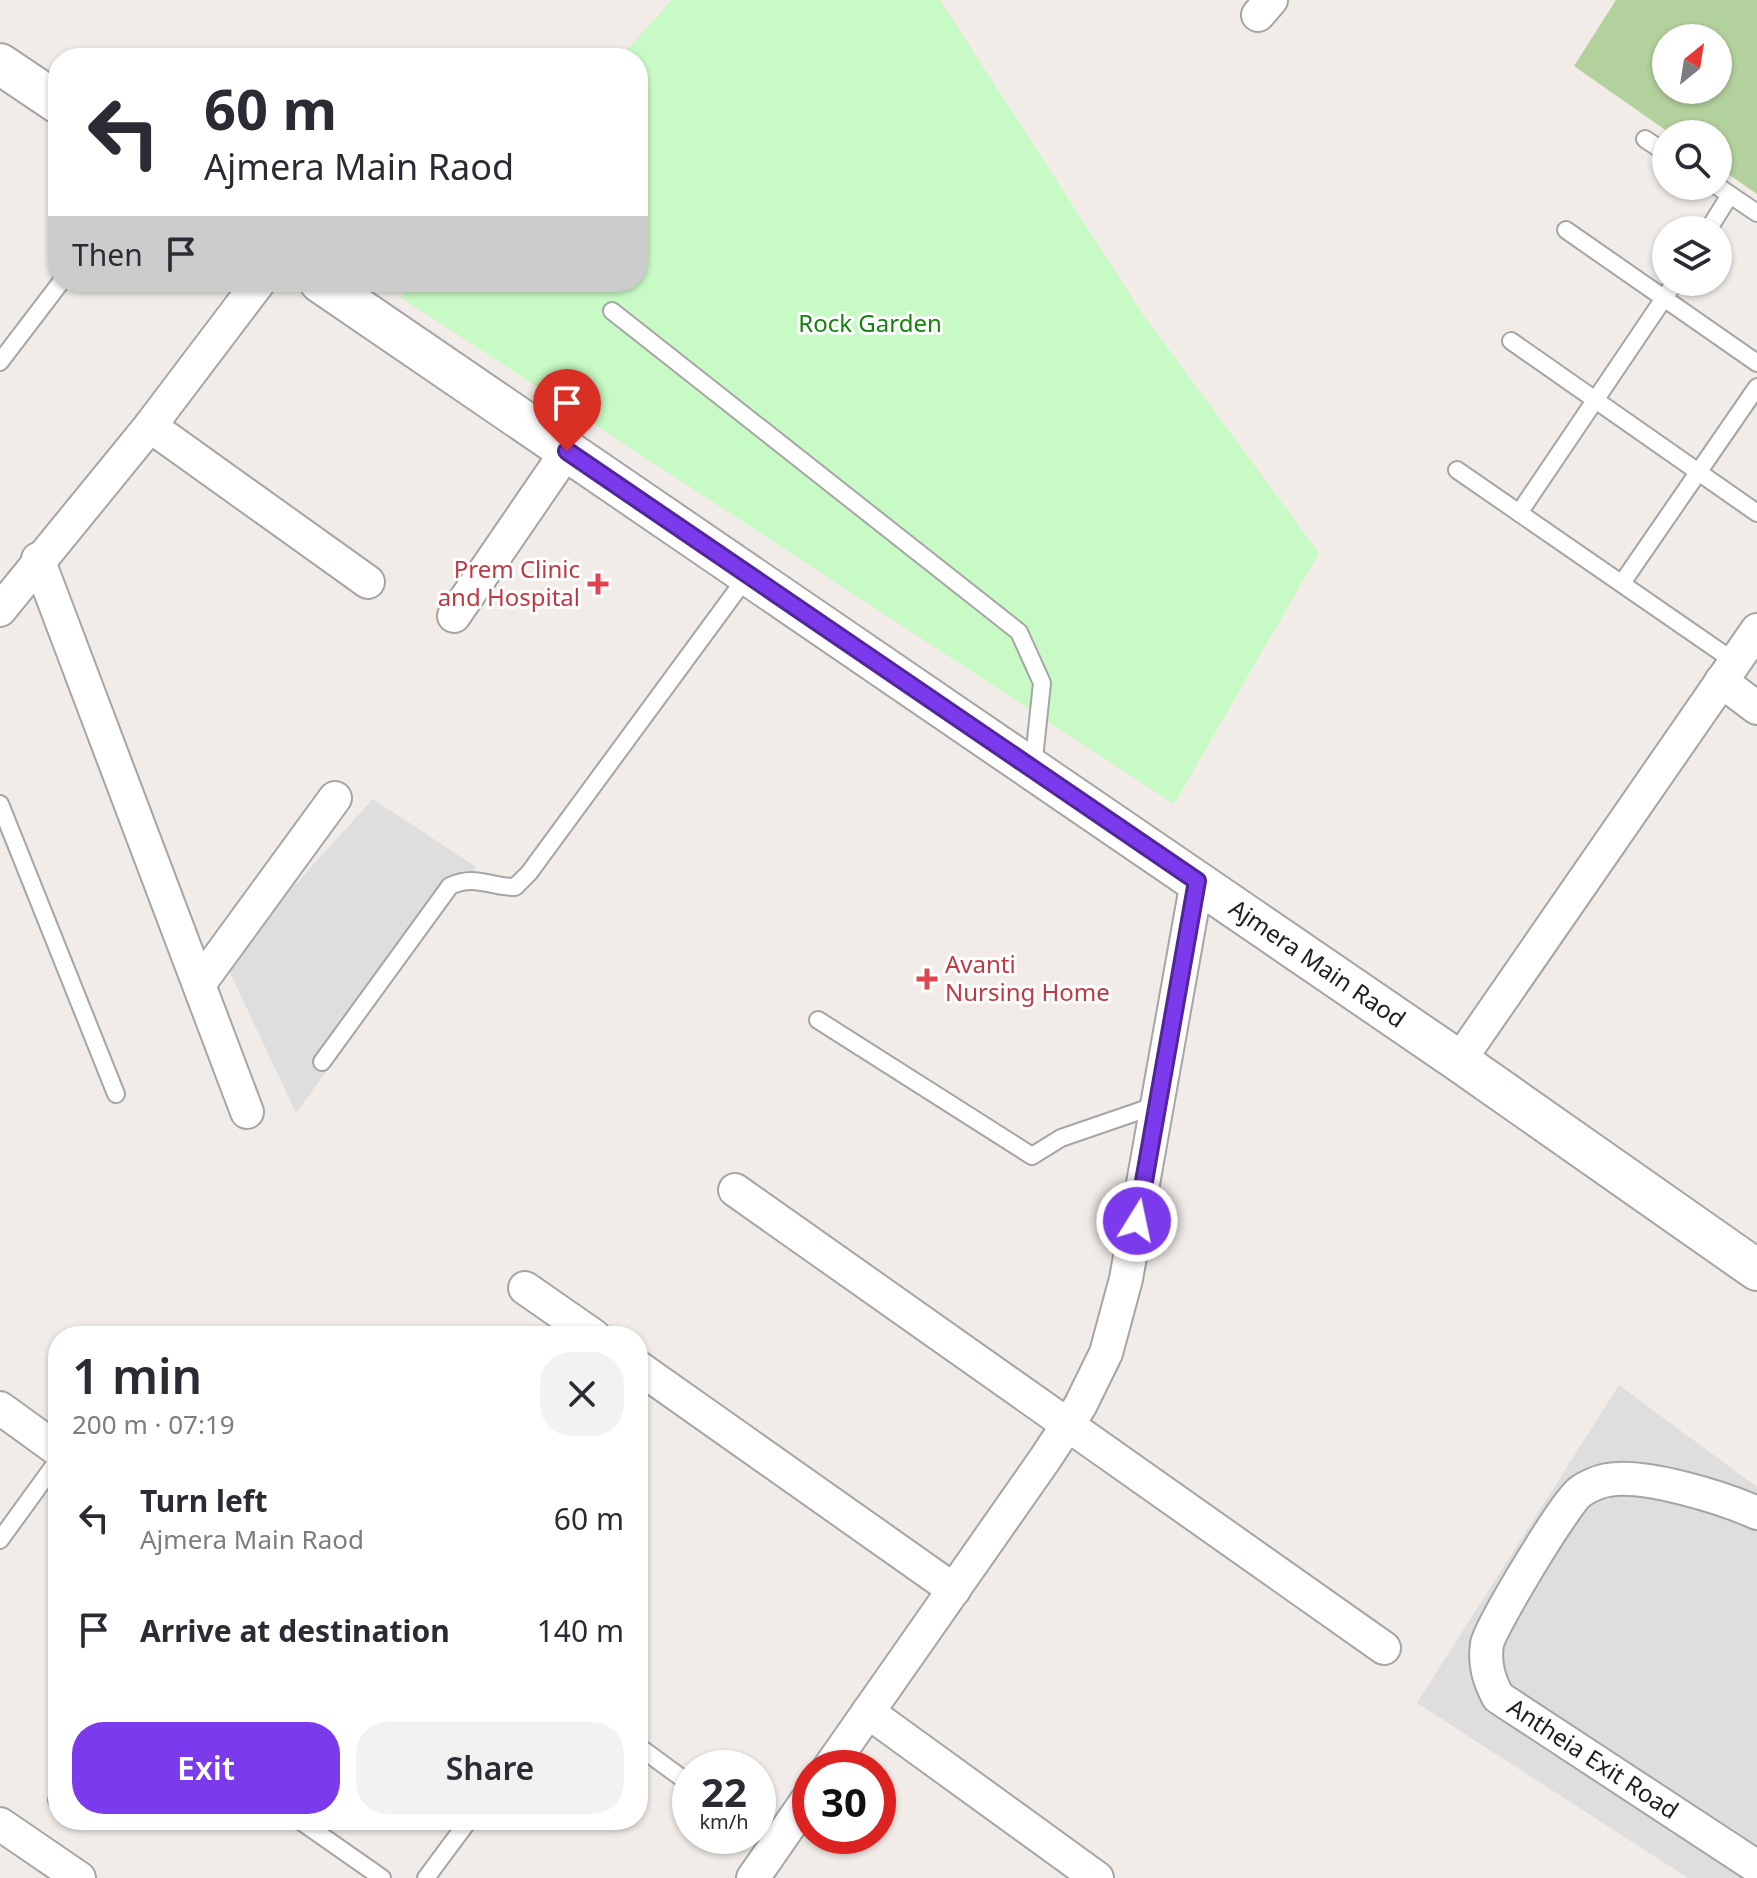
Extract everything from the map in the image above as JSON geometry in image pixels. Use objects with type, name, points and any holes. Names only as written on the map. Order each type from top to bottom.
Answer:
[{"type":"street","points":[[0,64],[48,96]]},
{"type":"street","points":[[0,610],[38,559],[150,426],[251,292]]},
{"type":"street","name":"Ajmera Main Raod","points":[[335,292],[1459,1061],[1757,1270]]},
{"type":"street","points":[[150,426],[368,582]]},
{"type":"street","points":[[454,616],[567,451]]},
{"type":"street","points":[[38,559],[247,1112]]},
{"type":"street","points":[[1459,1061],[1757,630]]},
{"type":"street","points":[[1728,672],[1757,708]]},
{"type":"street","points":[[200,983],[335,798]]},
{"type":"street","points":[[842,1750],[1067,1426],[1106,1353],[1126,1279],[1197,881]]},
{"type":"street","points":[[735,1190],[1384,1648]]},
{"type":"street","points":[[525,1288],[580,1326]]},
{"type":"street","points":[[648,1374],[954,1590]]},
{"type":"street","points":[[0,1408],[48,1443]]},
{"type":"street","name":"Antheia Exit Road","points":[[1757,1513],[1725,1498],[1654,1483],[1609,1479],[1578,1492],[1498,1617],[1487,1644],[1487,1676],[1498,1697],[1757,1867]]},
{"type":"street","points":[[868,1712],[1097,1878]]},
{"type":"street","points":[[776,1830],[792,1814]]},
{"type":"street","points":[[0,1824],[79,1878]]},
{"type":"street","points":[[753,1878],[761,1854]]},
{"type":"lane","points":[[1645,139],[1652,144]]},
{"type":"lane","points":[[1732,196],[1757,213]]},
{"type":"lane","points":[[1566,230],[1757,363]]},
{"type":"lane","points":[[0,362],[53,292]]},
{"type":"lane","points":[[1519,513],[1667,296]]},
{"type":"lane","points":[[612,311],[1019,632],[1042,683],[1033,769]]},
{"type":"lane","points":[[1511,341],[1757,513]]},
{"type":"lane","points":[[1622,583],[1757,387]]},
{"type":"lane","points":[[1457,470],[1622,583],[1728,672]]},
{"type":"lane","points":[[322,1062],[450,886],[473,878],[502,887],[515,887],[529,873],[749,575]]},
{"type":"lane","points":[[0,804],[116,1094]]},
{"type":"lane","points":[[818,1020],[1032,1156],[1061,1138],[1157,1105]]},
{"type":"lane","points":[[0,1540],[48,1474]]},
{"type":"lane","points":[[648,1753],[672,1771]]},
{"type":"lane","points":[[313,1830],[382,1878]]},
{"type":"lane","points":[[426,1878],[462,1830]]},
{"type":"shaded area","points":[[373,799],[476,867],[296,1113],[225,962]]},
{"type":"shaded area","points":[[1619,1385],[1757,1487],[1757,1878],[1688,1878],[1417,1703]]},
{"type":"green space","name":"Rock Garden","points":[[672,0],[940,0],[1144,316],[1319,553],[1174,804],[400,297],[405,292],[648,292],[648,48],[628,48]]},
{"type":"green space","points":[[1616,0],[1757,0],[1757,194],[1732,177],[1732,120],[1652,121],[1574,66]]},
{"type":"place","name":"Prem Clinic and Hospital","points":[[598,584]]},
{"type":"place","name":"Avanti Nursing Home","points":[[927,979]]},
{"type":"route","points":[[567,451],[1197,881],[1137,1221]]}]
